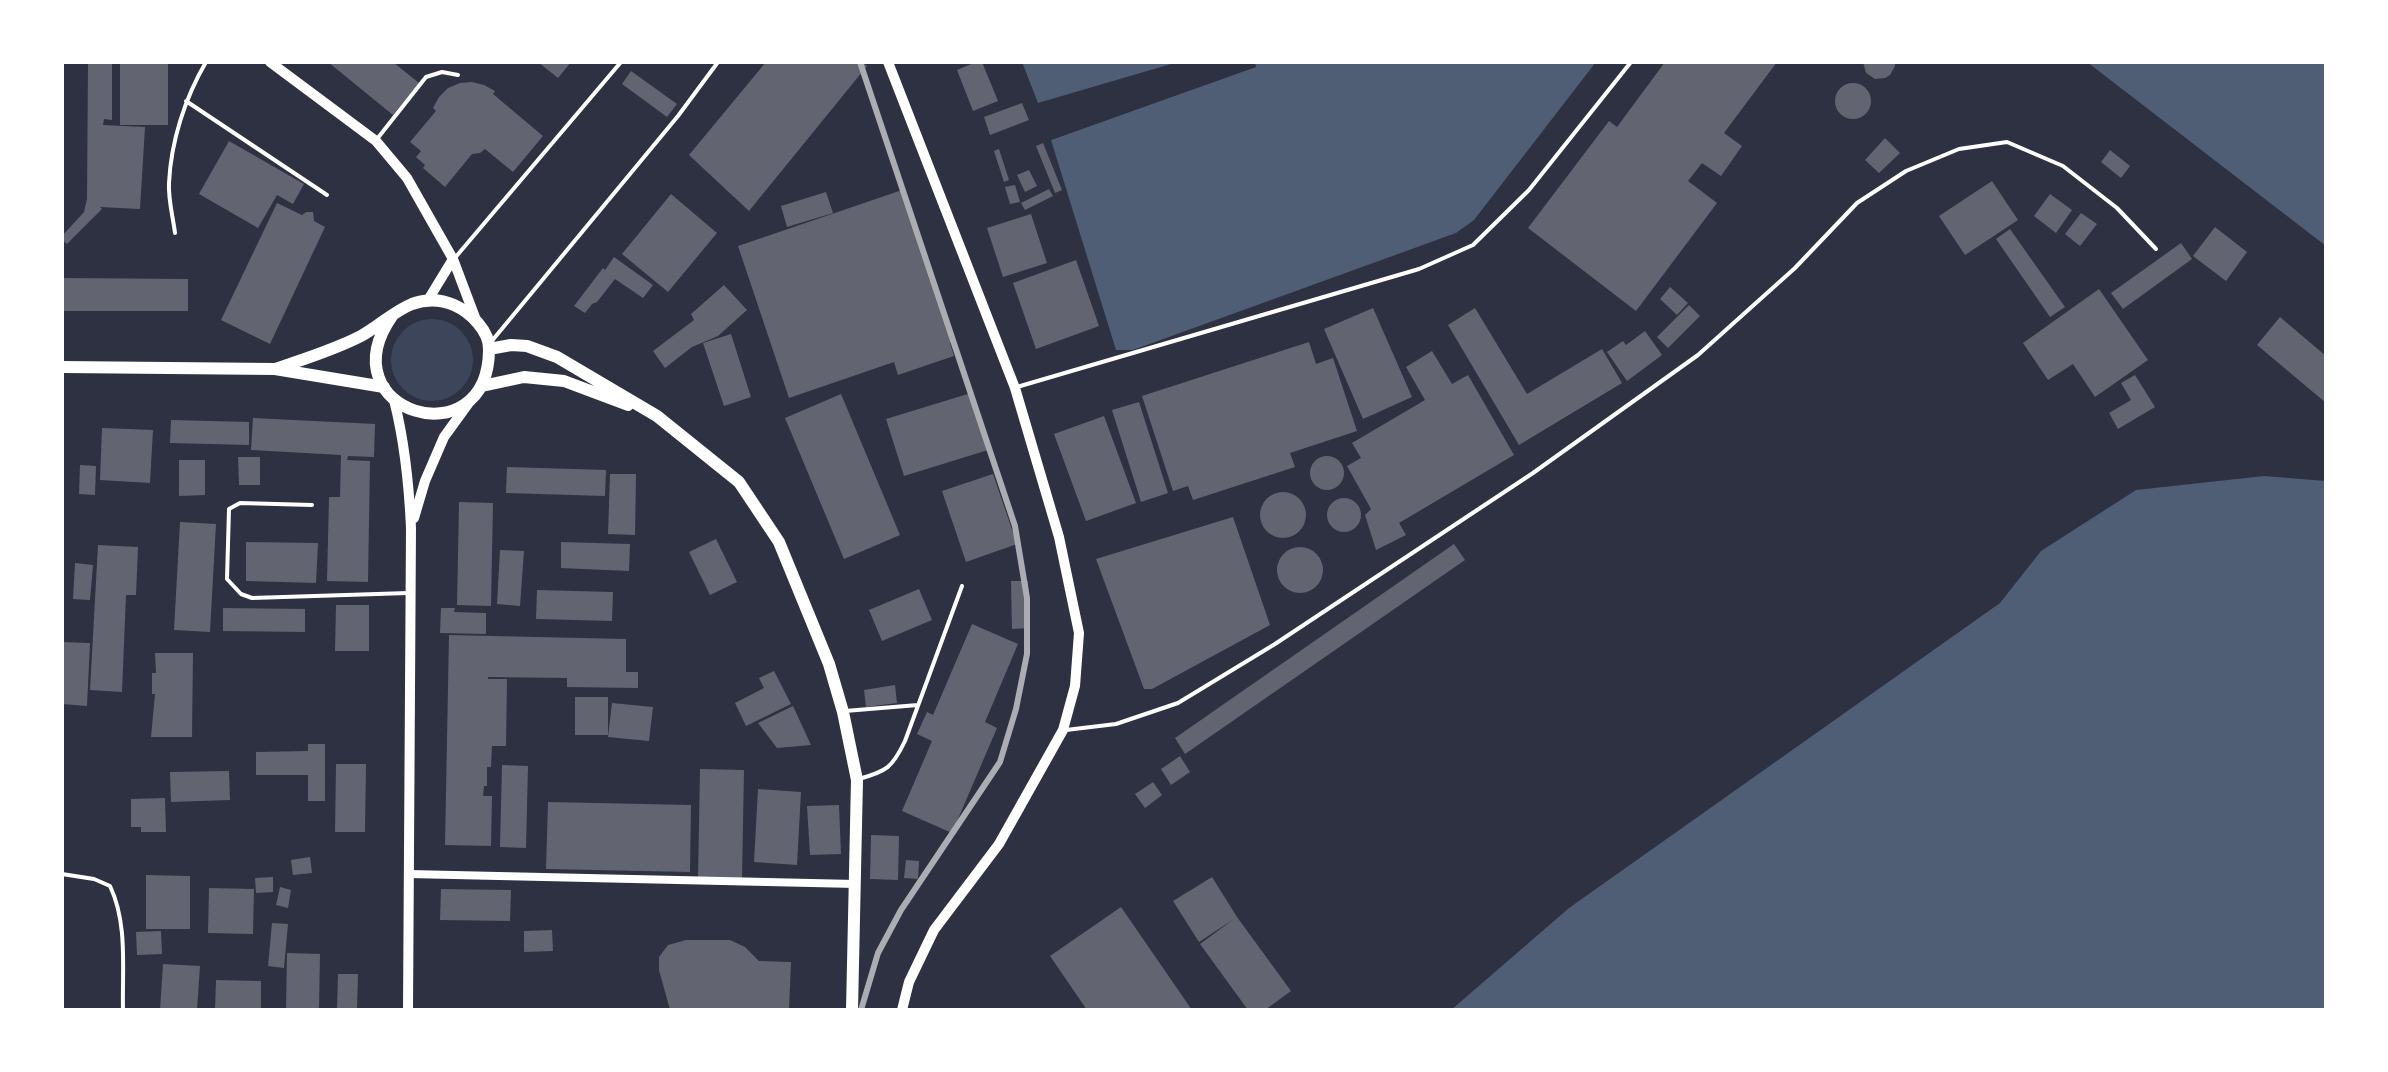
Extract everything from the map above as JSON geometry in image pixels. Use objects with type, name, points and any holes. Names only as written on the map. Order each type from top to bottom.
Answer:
[{"type":"main road","points":[[275,369],[343,345],[409,305],[428,300],[446,302],[462,308],[476,320],[489,346],[488,370],[482,386],[471,400],[457,409],[440,414],[422,414],[394,400],[377,372],[376,352],[381,333],[392,316]]},
{"type":"main road","points":[[489,346],[527,346],[557,357],[657,416],[739,482],[779,542],[812,618],[843,712],[857,780],[852,1010]]},
{"type":"main road","points":[[62,367],[275,369],[384,387]]},
{"type":"main road","points":[[482,386],[524,377],[564,381],[657,416]]},
{"type":"street","points":[[270,62],[376,141],[407,178],[453,259],[476,320]]},
{"type":"street","points":[[888,62],[1015,388],[1059,537],[1079,633],[1075,686],[1063,730],[999,844],[934,930],[909,982],[902,1010]]},
{"type":"street","points":[[428,300],[453,259]]},
{"type":"street","points":[[394,400],[405,448],[411,528],[408,1010]]},
{"type":"street","points":[[411,528],[425,481],[444,437],[471,400]]},
{"type":"street","points":[[409,874],[856,884]]},
{"type":"lane","points":[[175,233],[169,184],[186,101],[206,62]]},
{"type":"lane","points":[[453,259],[621,62]]},
{"type":"lane","points":[[489,346],[678,116],[718,62]]},
{"type":"lane","points":[[1015,388],[1419,269],[1473,245],[1529,190],[1631,62]]},
{"type":"lane","points":[[376,141],[426,77],[442,72],[458,75]]},
{"type":"lane","points":[[186,101],[327,195]]},
{"type":"lane","points":[[1063,730],[1116,724],[1178,703],[1275,644],[1533,473],[1698,355],[1795,268],[1857,203],[1906,171],[1959,149],[2007,142],[2063,166],[2117,208],[2156,249]]},
{"type":"lane","points":[[312,505],[240,503],[229,509],[227,579],[241,594],[252,598],[411,593]]},
{"type":"lane","points":[[857,780],[882,772],[894,764],[962,586]]},
{"type":"lane","points":[[843,712],[918,705]]},
{"type":"lane","points":[[62,874],[94,879],[110,886],[117,901],[122,918],[123,1010]]},
{"type":"shaded area","points":[[1022,62],[1178,62],[1038,103]]},
{"type":"shaded area","points":[[1254,62],[1596,62],[1474,220],[1456,233],[1133,350],[1116,350],[1051,140],[1256,67]]},
{"type":"shaded area","points":[[2087,62],[2326,62],[2326,246]]},
{"type":"shaded area","points":[[424,319],[440,319],[455,326],[466,337],[473,360],[470,376],[461,389],[440,401],[424,401],[409,394],[398,383],[391,368],[391,352],[398,337],[409,326]]},
{"type":"shaded area","points":[[2264,476],[2326,481],[2326,1010],[1451,1010],[1569,908],[2000,603],[2041,551],[2136,490]]},
{"type":"pier","points":[[1250,62],[1256,66],[1051,140],[1050,137],[1057,133]]},
{"type":"building","points":[[88,62],[112,62],[112,120],[104,119],[103,125],[145,127],[140,209],[100,207],[102,209],[67,244],[62,236],[84,212],[87,199]]},
{"type":"building","points":[[120,62],[168,62],[168,125],[120,125]]},
{"type":"building","points":[[328,62],[393,62],[419,83],[393,115]]},
{"type":"building","points":[[538,62],[571,62],[558,78]]},
{"type":"building","points":[[766,62],[862,62],[867,66],[749,211],[689,155]]},
{"type":"building","points":[[982,62],[998,101],[973,111],[957,70]]},
{"type":"building","points":[[1665,62],[1777,62],[1724,133],[1742,146],[1721,176],[1702,163],[1688,181],[1717,203],[1636,311],[1528,228],[1609,121],[1617,127]]},
{"type":"building","points":[[1863,62],[1895,62],[1895,66],[1890,75],[1875,79],[1866,73]]},
{"type":"building","points":[[631,71],[677,104],[667,117],[622,84]]},
{"type":"building","points":[[472,82],[495,91],[493,94],[543,136],[513,172],[485,149],[472,154],[445,187],[423,168],[425,165],[416,157],[421,151],[410,142],[436,111],[433,108],[448,88]]},
{"type":"building","points":[[1853,83],[1866,88],[1871,101],[1866,114],[1853,119],[1840,114],[1835,101],[1840,88]]},
{"type":"building","points":[[1022,103],[1029,120],[990,135],[984,117]]},
{"type":"building","points":[[1885,138],[1900,153],[1879,173],[1865,160]]},
{"type":"building","points":[[229,141],[304,184],[293,204],[277,195],[258,228],[199,194]]},
{"type":"building","points":[[1043,143],[1062,190],[1055,193],[1036,146]]},
{"type":"building","points":[[999,149],[1009,180],[1004,182],[994,151]]},
{"type":"building","points":[[2110,150],[2130,166],[2121,178],[2101,162]]},
{"type":"building","points":[[1029,170],[1037,186],[1025,192],[1017,175]]},
{"type":"building","points":[[1992,181],[2018,220],[1965,255],[1939,216]]},
{"type":"building","points":[[1015,185],[1020,202],[1010,204],[1005,187]]},
{"type":"building","points":[[905,189],[956,341],[950,343],[954,356],[898,375],[894,362],[789,398],[738,246]]},
{"type":"building","points":[[1049,189],[1053,196],[1025,210],[1021,203]]},
{"type":"building","points":[[826,192],[833,213],[787,227],[781,206]]},
{"type":"building","points":[[671,194],[717,233],[668,292],[622,254]]},
{"type":"building","points":[[2050,194],[2072,210],[2056,233],[2034,216]]},
{"type":"building","points":[[277,203],[302,215],[313,212],[314,221],[325,227],[270,344],[221,320]]},
{"type":"building","points":[[2081,213],[2097,224],[2080,246],[2065,234]]},
{"type":"building","points":[[1031,214],[1047,263],[1003,277],[987,228]]},
{"type":"building","points":[[2215,227],[2247,252],[2226,281],[2193,256]]},
{"type":"building","points":[[2010,229],[2065,307],[2050,317],[1996,239]]},
{"type":"building","points":[[2181,243],[2192,259],[2123,309],[2111,293]]},
{"type":"building","points":[[614,257],[653,285],[643,298],[615,279],[585,313],[574,306],[603,268],[605,270]]},
{"type":"building","points":[[1076,260],[1099,326],[1036,349],[1013,283]]},
{"type":"building","points":[[62,278],[188,279],[188,311],[62,311]]},
{"type":"building","points":[[724,285],[747,310],[718,336],[692,347],[665,368],[653,351],[694,320],[691,314]]},
{"type":"building","points":[[1670,287],[1688,303],[1677,315],[1660,299]]},
{"type":"building","points":[[2099,289],[2148,360],[2095,397],[2073,364],[2048,380],[2023,343]]},
{"type":"building","points":[[1689,305],[1700,316],[1668,348],[1657,337]]},
{"type":"building","points":[[1373,308],[1412,397],[1363,419],[1324,329]]},
{"type":"building","points":[[1475,308],[1527,394],[1602,349],[1622,383],[1519,445],[1448,325]]},
{"type":"building","points":[[2280,317],[2326,356],[2326,403],[2257,345]]},
{"type":"building","points":[[1645,331],[1662,355],[1627,381],[1607,352],[1623,341],[1626,345]]},
{"type":"building","points":[[731,334],[751,397],[724,406],[703,343]]},
{"type":"building","points":[[1309,342],[1316,364],[1333,358],[1357,431],[1290,453],[1295,467],[1193,500],[1188,486],[1173,491],[1142,396]]},
{"type":"building","points":[[1432,351],[1452,384],[1468,375],[1514,455],[1399,523],[1406,535],[1376,550],[1365,515],[1371,509],[1347,466],[1361,458],[1352,443],[1425,400],[1406,367]]},
{"type":"building","points":[[2135,375],[2155,407],[2118,429],[2109,413],[2131,400],[2121,383]]},
{"type":"building","points":[[971,393],[988,450],[904,476],[886,419]]},
{"type":"building","points":[[841,394],[900,535],[844,559],[785,418]]},
{"type":"building","points":[[1139,402],[1168,493],[1141,502],[1112,410]]},
{"type":"building","points":[[1104,416],[1136,503],[1086,521],[1054,434]]},
{"type":"building","points":[[253,418],[375,424],[374,457],[348,456],[347,460],[370,461],[368,582],[327,581],[329,497],[340,497],[341,455],[251,450]]},
{"type":"building","points":[[171,420],[249,422],[249,445],[170,443]]},
{"type":"building","points":[[102,428],[153,430],[150,483],[100,480]]},
{"type":"building","points":[[1327,456],[1339,461],[1344,473],[1339,485],[1327,490],[1315,485],[1310,473],[1315,461]]},
{"type":"building","points":[[238,457],[260,457],[260,485],[239,485]]},
{"type":"building","points":[[179,460],[205,460],[205,495],[179,496]]},
{"type":"building","points":[[80,465],[96,466],[95,495],[79,494]]},
{"type":"building","points":[[507,467],[606,470],[605,496],[506,493]]},
{"type":"building","points":[[610,474],[636,474],[635,535],[608,534]]},
{"type":"building","points":[[993,474],[1017,544],[966,562],[942,491]]},
{"type":"building","points":[[1283,492],[1299,499],[1306,515],[1299,531],[1283,538],[1267,531],[1260,515],[1267,499]]},
{"type":"building","points":[[1344,498],[1356,503],[1361,515],[1356,527],[1344,532],[1332,527],[1327,515],[1332,503]]},
{"type":"building","points":[[459,502],[493,503],[491,606],[457,605]]},
{"type":"building","points":[[1233,517],[1270,625],[1152,689],[1144,689],[1096,559]]},
{"type":"building","points":[[180,522],[216,524],[210,632],[174,630]]},
{"type":"building","points":[[716,539],[737,582],[710,595],[689,552]]},
{"type":"building","points":[[246,542],[318,543],[316,583],[246,581]]},
{"type":"building","points":[[561,542],[630,544],[629,571],[561,568]]},
{"type":"building","points":[[1454,544],[1465,560],[1185,754],[1175,738]]},
{"type":"building","points":[[98,545],[138,547],[136,595],[126,595],[122,692],[90,690]]},
{"type":"building","points":[[1300,547],[1316,554],[1323,570],[1316,586],[1300,593],[1284,586],[1277,570],[1284,554]]},
{"type":"building","points":[[500,550],[524,551],[520,606],[497,604]]},
{"type":"building","points":[[75,563],[93,565],[90,600],[73,599]]},
{"type":"building","points":[[1011,581],[1028,581],[1030,628],[1012,629]]},
{"type":"building","points":[[919,589],[932,620],[882,641],[869,610]]},
{"type":"building","points":[[537,590],[613,592],[612,621],[536,619]]},
{"type":"building","points":[[336,605],[369,605],[369,651],[335,651]]},
{"type":"building","points":[[223,608],[305,609],[305,632],[223,631]]},
{"type":"building","points":[[441,608],[455,608],[454,612],[486,613],[486,634],[440,633]]},
{"type":"building","points":[[972,624],[1018,644],[985,722],[997,728],[952,833],[902,811],[932,741],[917,734],[927,712],[933,715]]},
{"type":"building","points":[[449,635],[626,639],[626,672],[638,672],[638,688],[567,687],[567,678],[488,677],[507,679],[506,746],[492,746],[491,767],[487,767],[487,786],[484,786],[483,796],[492,796],[491,846],[445,845]]},
{"type":"building","points":[[62,642],[90,643],[87,706],[62,704]]},
{"type":"building","points":[[155,653],[193,653],[192,737],[151,737]]},
{"type":"building","points":[[774,671],[791,704],[746,726],[735,703],[764,688],[759,678]]},
{"type":"building","points":[[895,685],[897,703],[866,707],[864,690]]},
{"type":"building","points":[[575,697],[608,697],[608,735],[575,735]]},
{"type":"building","points":[[612,703],[653,707],[649,741],[608,737]]},
{"type":"building","points":[[793,706],[811,745],[777,748],[758,723]]},
{"type":"building","points":[[308,744],[325,744],[325,801],[308,801],[308,775],[256,775],[256,752],[308,751]]},
{"type":"building","points":[[1180,756],[1190,772],[1171,785],[1161,769]]},
{"type":"building","points":[[336,764],[366,764],[365,832],[335,832]]},
{"type":"building","points":[[502,765],[528,766],[526,848],[500,847]]},
{"type":"building","points":[[700,769],[744,770],[742,879],[698,878]]},
{"type":"building","points":[[229,771],[230,800],[171,802],[170,772]]},
{"type":"building","points":[[1153,782],[1162,795],[1145,808],[1135,794]]},
{"type":"building","points":[[758,789],[801,792],[797,865],[754,862]]},
{"type":"building","points":[[165,798],[166,832],[141,832],[141,827],[131,827],[131,799]]},
{"type":"building","points":[[548,802],[691,805],[690,872],[546,869]]},
{"type":"building","points":[[839,805],[841,854],[810,855],[807,806]]},
{"type":"building","points":[[871,835],[899,836],[898,880],[870,879]]},
{"type":"building","points":[[310,857],[312,873],[293,875],[291,860]]},
{"type":"building","points":[[906,860],[919,861],[918,879],[904,878]]},
{"type":"building","points":[[146,875],[190,876],[190,929],[146,929]]},
{"type":"building","points":[[273,877],[273,892],[256,893],[255,878]]},
{"type":"building","points":[[1212,877],[1291,991],[1265,1010],[1248,1010],[1200,944],[1234,919],[1199,942],[1173,901]]},
{"type":"building","points":[[280,887],[291,890],[288,908],[276,905]]},
{"type":"building","points":[[209,888],[254,889],[253,934],[208,933]]},
{"type":"building","points":[[441,889],[511,890],[510,921],[440,920]]},
{"type":"building","points":[[1121,907],[1192,1010],[1087,1010],[1050,956]]},
{"type":"building","points":[[272,923],[288,924],[284,968],[268,966]]},
{"type":"building","points":[[552,930],[553,951],[524,952],[524,931]]},
{"type":"building","points":[[161,931],[162,954],[137,955],[136,932]]},
{"type":"building","points":[[686,940],[730,940],[745,947],[759,961],[791,962],[789,1010],[670,1010],[659,970],[659,957],[668,945]]},
{"type":"building","points":[[287,953],[320,954],[319,1010],[286,1010]]},
{"type":"building","points":[[163,964],[200,966],[197,1010],[160,1010]]},
{"type":"building","points":[[338,974],[358,974],[357,1010],[337,1010]]},
{"type":"building","points":[[216,980],[261,981],[261,1010],[215,1010]]},
{"type":"railway","points":[[860,62],[1015,526],[1027,598],[1027,654],[1016,709],[1000,762],[901,910],[878,953],[861,1010]]}]
